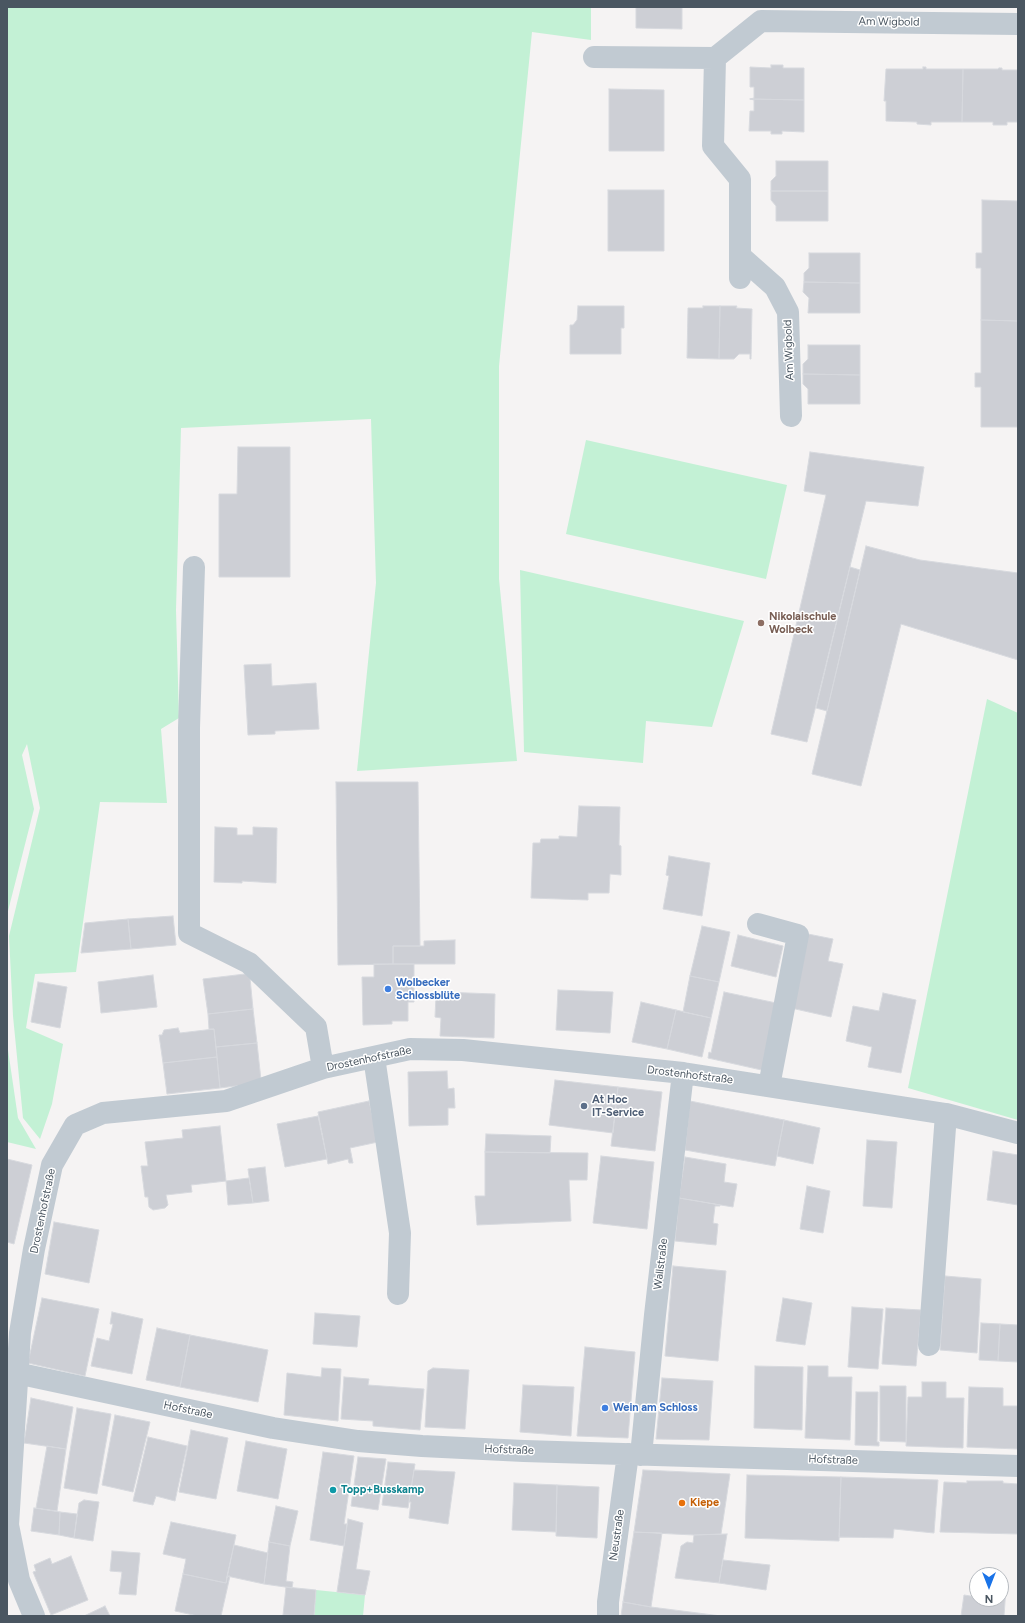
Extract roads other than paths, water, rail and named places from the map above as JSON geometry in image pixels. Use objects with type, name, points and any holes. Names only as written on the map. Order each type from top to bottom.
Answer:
[{"type":"street","name":"Am Wigbold","points":[[715,58],[761,14],[1018,24]]},
{"type":"street","points":[[594,57],[715,58],[713,146],[740,179],[740,278]]},
{"type":"street","name":"Am Wigbold","points":[[740,256],[775,287],[788,312],[792,416]]},
{"type":"street","points":[[194,567],[189,728],[189,933],[249,963],[316,1027],[323,1068]]},
{"type":"street","points":[[758,924],[798,935],[769,1086]]},
{"type":"street","name":"Drostenhofstraße","points":[[34,1616],[19,1580],[8,1525],[12,1372],[34,1249],[52,1165],[75,1125],[103,1113],[226,1101],[323,1068],[410,1050],[463,1050],[684,1073],[946,1114],[1018,1133]]},
{"type":"street","points":[[374,1057],[400,1233],[398,1294]]},
{"type":"street","name":"Wallstraße","points":[[635,1455],[655,1315],[684,1073]]},
{"type":"street","points":[[929,1345],[946,1114]]},
{"type":"street","name":"Hofstraße","points":[[12,1372],[273,1428],[358,1441],[422,1446],[635,1455],[1018,1466]]},
{"type":"street","name":"Neustraße","points":[[608,1616],[608,1602],[635,1455]]},
{"type":"place","name":"Nikolaischule Wolbeck","points":[[761,623]]},
{"type":"place","name":"Wolbecker Schlossblüte","points":[[388,989]]},
{"type":"place","name":"At Hoc IT-Service","points":[[584,1106]]},
{"type":"place","name":"Wein am Schloss","points":[[605,1408]]},
{"type":"place","name":"Topp+Busskamp","points":[[333,1490]]},
{"type":"place","name":"Kiepe","points":[[682,1503]]}]
